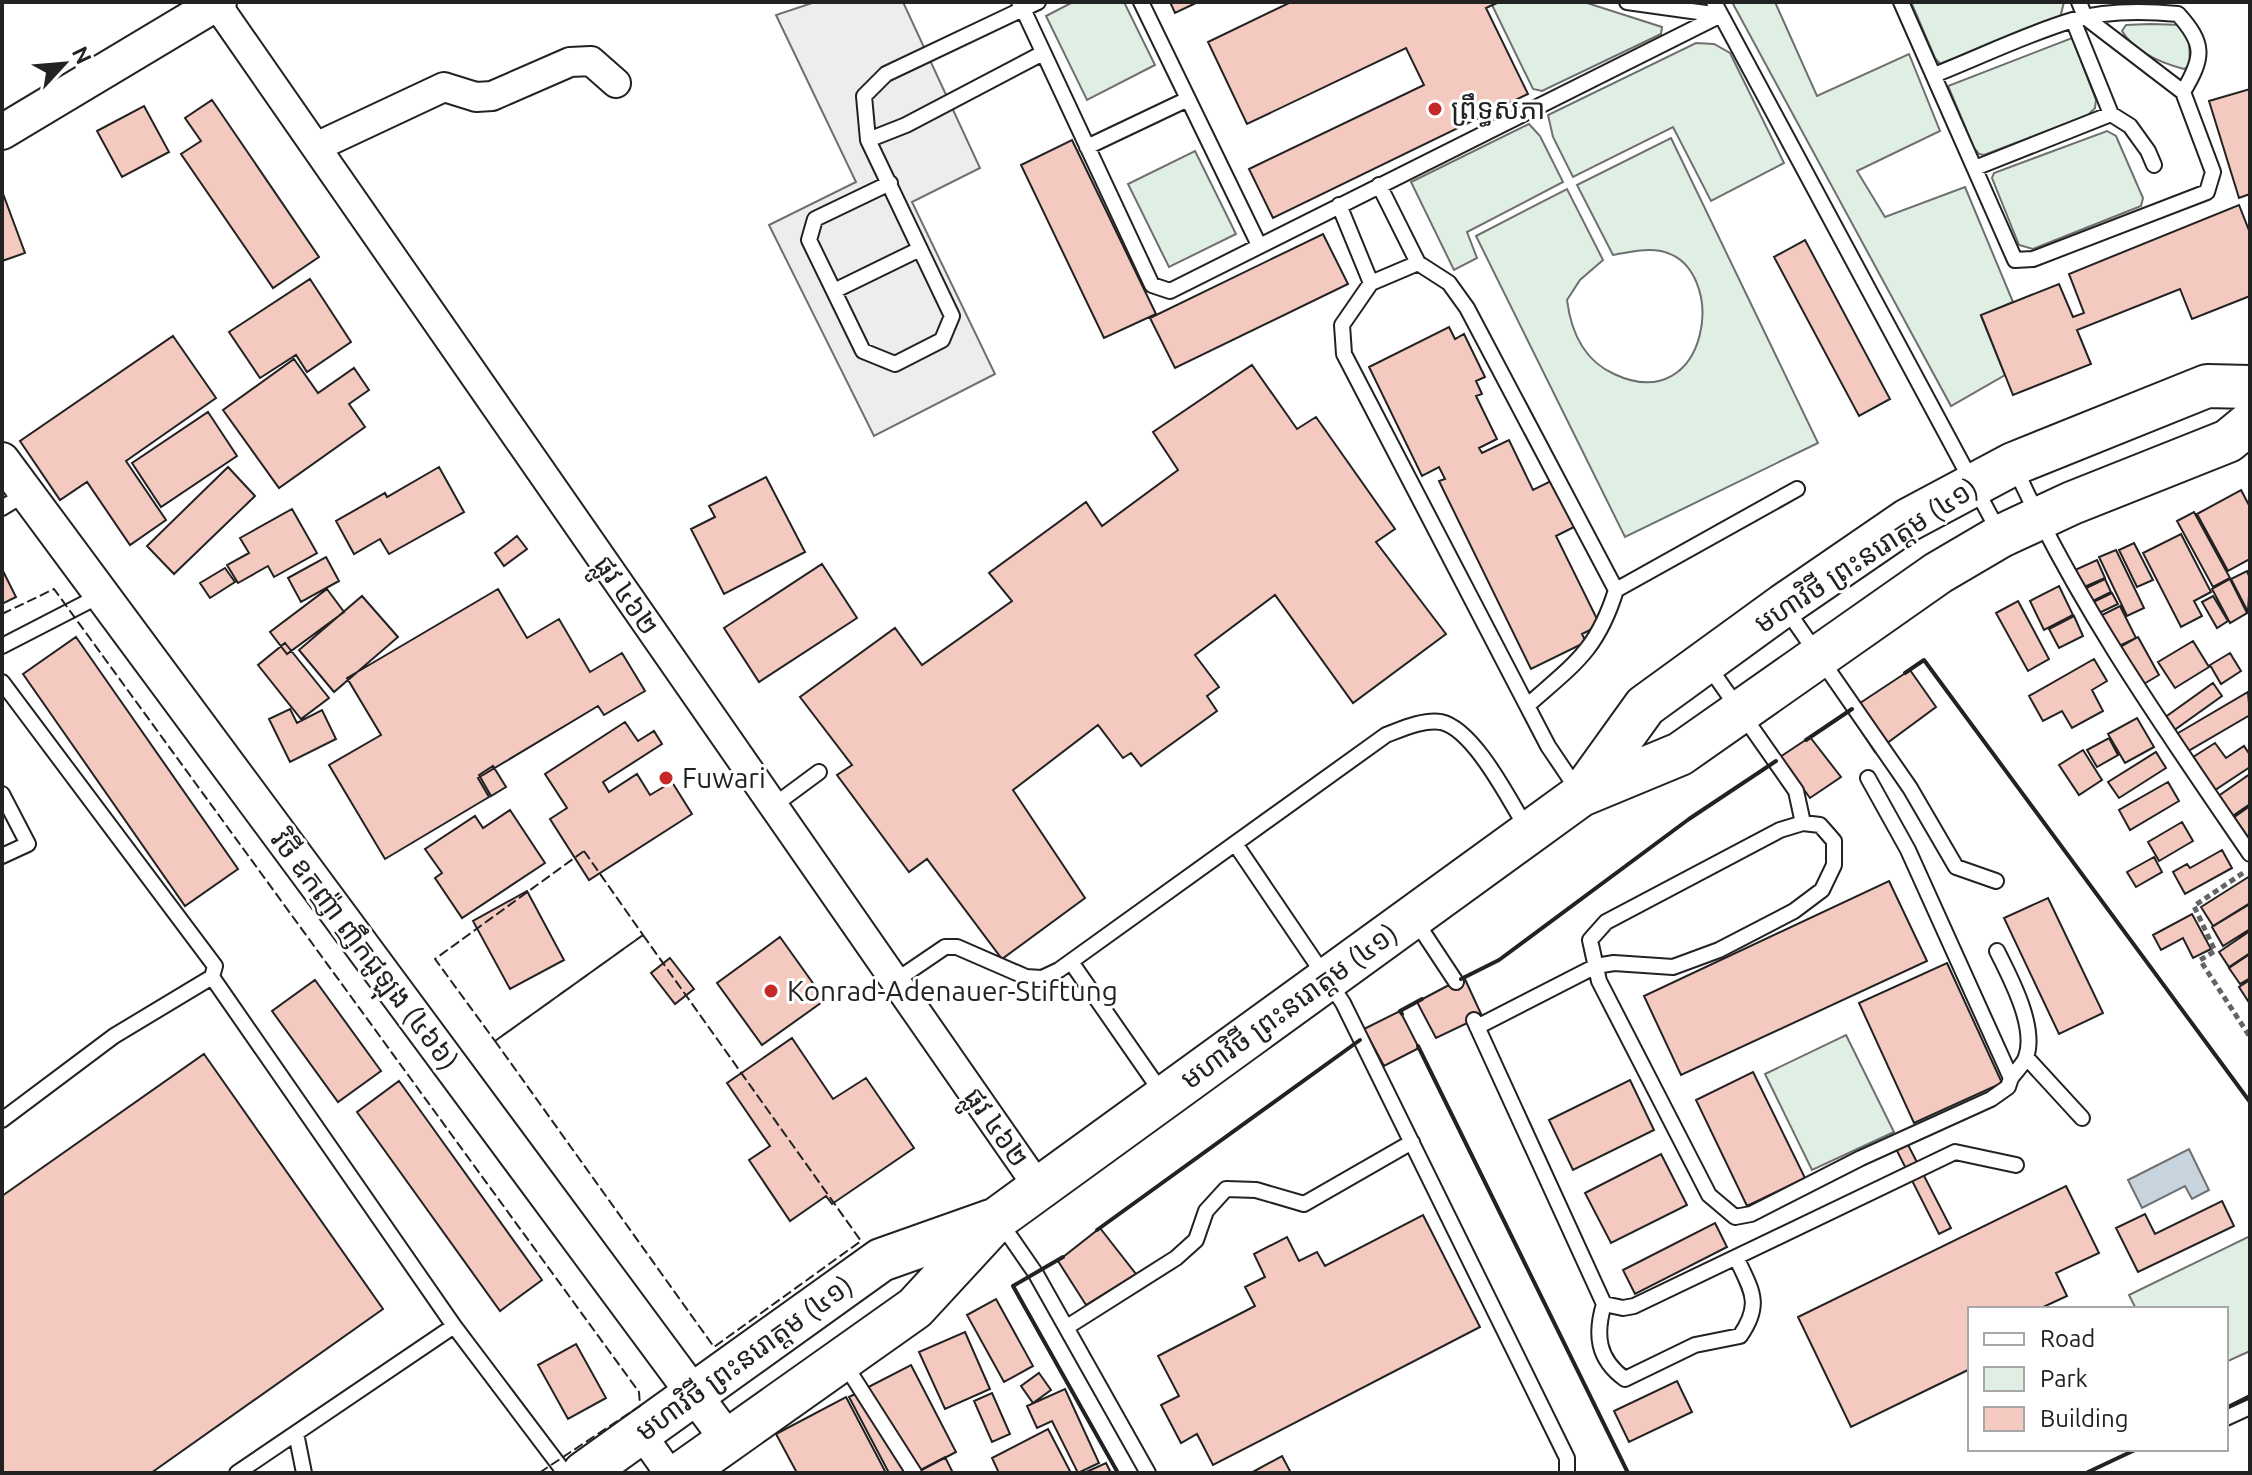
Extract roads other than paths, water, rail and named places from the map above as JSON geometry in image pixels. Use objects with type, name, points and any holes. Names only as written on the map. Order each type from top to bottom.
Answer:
[{"type":"main road","name":"មហាវិថី ព្រះនរោត្តម (៤១)","points":[[1581,795],[1645,706],[1908,520],[2013,464],[2207,386],[2250,387]]},
{"type":"main road","name":"មហាវិថី ព្រះនរោត្តម (៤១)","points":[[682,1473],[915,1308],[998,1218],[1581,795],[1680,754],[1938,573],[2001,536],[2228,441],[2250,423]]},
{"type":"main road","name":"មហាវិថី ព្រះនរោត្តម (៤១)","points":[[616,1458],[694,1393],[881,1260],[998,1218]]},
{"type":"street","points":[[2,132],[217,2]]},
{"type":"street","name":"ផ្លូវ ៤៦២","points":[[217,2],[1039,1188]]},
{"type":"street","points":[[316,147],[444,87],[476,97],[492,96],[570,62],[591,61],[616,83]]},
{"type":"street","name":"វិថី ឧកញ៉ា ញឹកជូឡុង (៤៦៦)","points":[[2,460],[14,500],[102,595],[728,1440]]},
{"type":"street","points":[[616,1458],[669,1473]]},
{"type":"lane","points":[[890,183],[815,219],[809,240],[863,351],[895,364],[942,340],[952,316],[890,183],[868,140],[864,96],[886,74],[1021,6],[1038,2]]},
{"type":"lane","points":[[1141,2],[1259,245]]},
{"type":"lane","points":[[1627,2],[1717,9]]},
{"type":"lane","points":[[1901,2],[2015,260],[2033,259],[2207,192],[2213,172],[2183,92],[2079,19]]},
{"type":"lane","points":[[2079,2],[2079,19],[2111,114],[2130,126],[2154,165]]},
{"type":"lane","points":[[1021,6],[1152,285],[1170,291],[1717,9]]},
{"type":"lane","points":[[1717,9],[2001,536]]},
{"type":"lane","points":[[1934,75],[2079,19],[2111,13],[2151,12],[2178,14],[2195,33],[2200,45],[2193,76],[2183,92]]},
{"type":"lane","points":[[868,140],[906,125],[1043,53]]},
{"type":"lane","points":[[1087,147],[1188,99]]},
{"type":"lane","points":[[1975,168],[2111,114]]},
{"type":"lane","points":[[1379,185],[1418,263],[1449,283],[1467,308],[1616,590]]},
{"type":"lane","points":[[1339,205],[1371,283]]},
{"type":"lane","points":[[834,291],[920,249]]},
{"type":"lane","points":[[1418,263],[1371,283],[1342,325],[1344,354],[1548,746],[1581,795]]},
{"type":"lane","points":[[2013,464],[2038,518],[2129,677],[2250,854]]},
{"type":"lane","points":[[1528,705],[1587,652],[1606,622],[1616,590],[1797,489]]},
{"type":"lane","points":[[2,646],[102,595]]},
{"type":"lane","points":[[1784,605],[1910,788],[1956,867],[1996,881]]},
{"type":"lane","points":[[1706,662],[1796,791],[1803,823]]},
{"type":"lane","points":[[2,682],[215,966],[212,977],[114,1036],[2,1120]]},
{"type":"lane","points":[[895,981],[945,947],[957,947],[1026,977],[1042,978],[1071,962],[1386,735],[1414,725],[1441,722],[1465,735],[1529,832]]},
{"type":"lane","points":[[773,806],[819,772]]},
{"type":"lane","points":[[1868,778],[1908,850],[2011,1078]]},
{"type":"lane","points":[[2,794],[28,844],[2,856]]},
{"type":"lane","points":[[1736,1257],[1751,1290],[1753,1317],[1740,1336],[1695,1345],[1625,1379],[1614,1371],[1600,1348],[1598,1326],[1604,1304],[1476,1024],[1596,966],[1614,963],[1673,967],[1719,950],[1794,911],[1822,890],[1834,865],[1834,841],[1820,825],[1803,823],[1780,830],[1606,922],[1590,940],[1596,966],[1599,981],[1709,1195],[1735,1217],[1751,1214],[1861,1158],[1991,1099],[2008,1087],[2026,1057],[2028,1030],[2013,984],[1997,951]]},
{"type":"lane","points":[[1236,845],[1328,979],[1362,1039],[1567,1458],[1567,1473]]},
{"type":"lane","points":[[1413,917],[1456,982]]},
{"type":"lane","points":[[1071,962],[1165,1097]]},
{"type":"lane","points":[[212,977],[454,1326],[565,1473]]},
{"type":"lane","points":[[2026,1057],[2082,1118]]},
{"type":"lane","points":[[1067,1327],[1176,1258],[1196,1240],[1206,1211],[1226,1189],[1256,1190],[1304,1204],[1412,1142]]},
{"type":"lane","points":[[1604,1304],[1623,1308],[1634,1306],[1955,1152],[2016,1165]]},
{"type":"lane","points":[[998,1218],[1036,1274],[1148,1473]]},
{"type":"lane","points":[[237,1473],[454,1326]]},
{"type":"lane","points":[[842,1360],[914,1473]]},
{"type":"lane","points":[[2228,1417],[2250,1407]]},
{"type":"lane","points":[[296,1433],[304,1473]]},
{"type":"place","name":"ព្រឹទ្ធសភា","points":[[1435,109]]},
{"type":"place","name":"Fuwari","points":[[666,778]]},
{"type":"place","name":"Konrad-Adenauer-Stiftung","points":[[771,991]]}]
